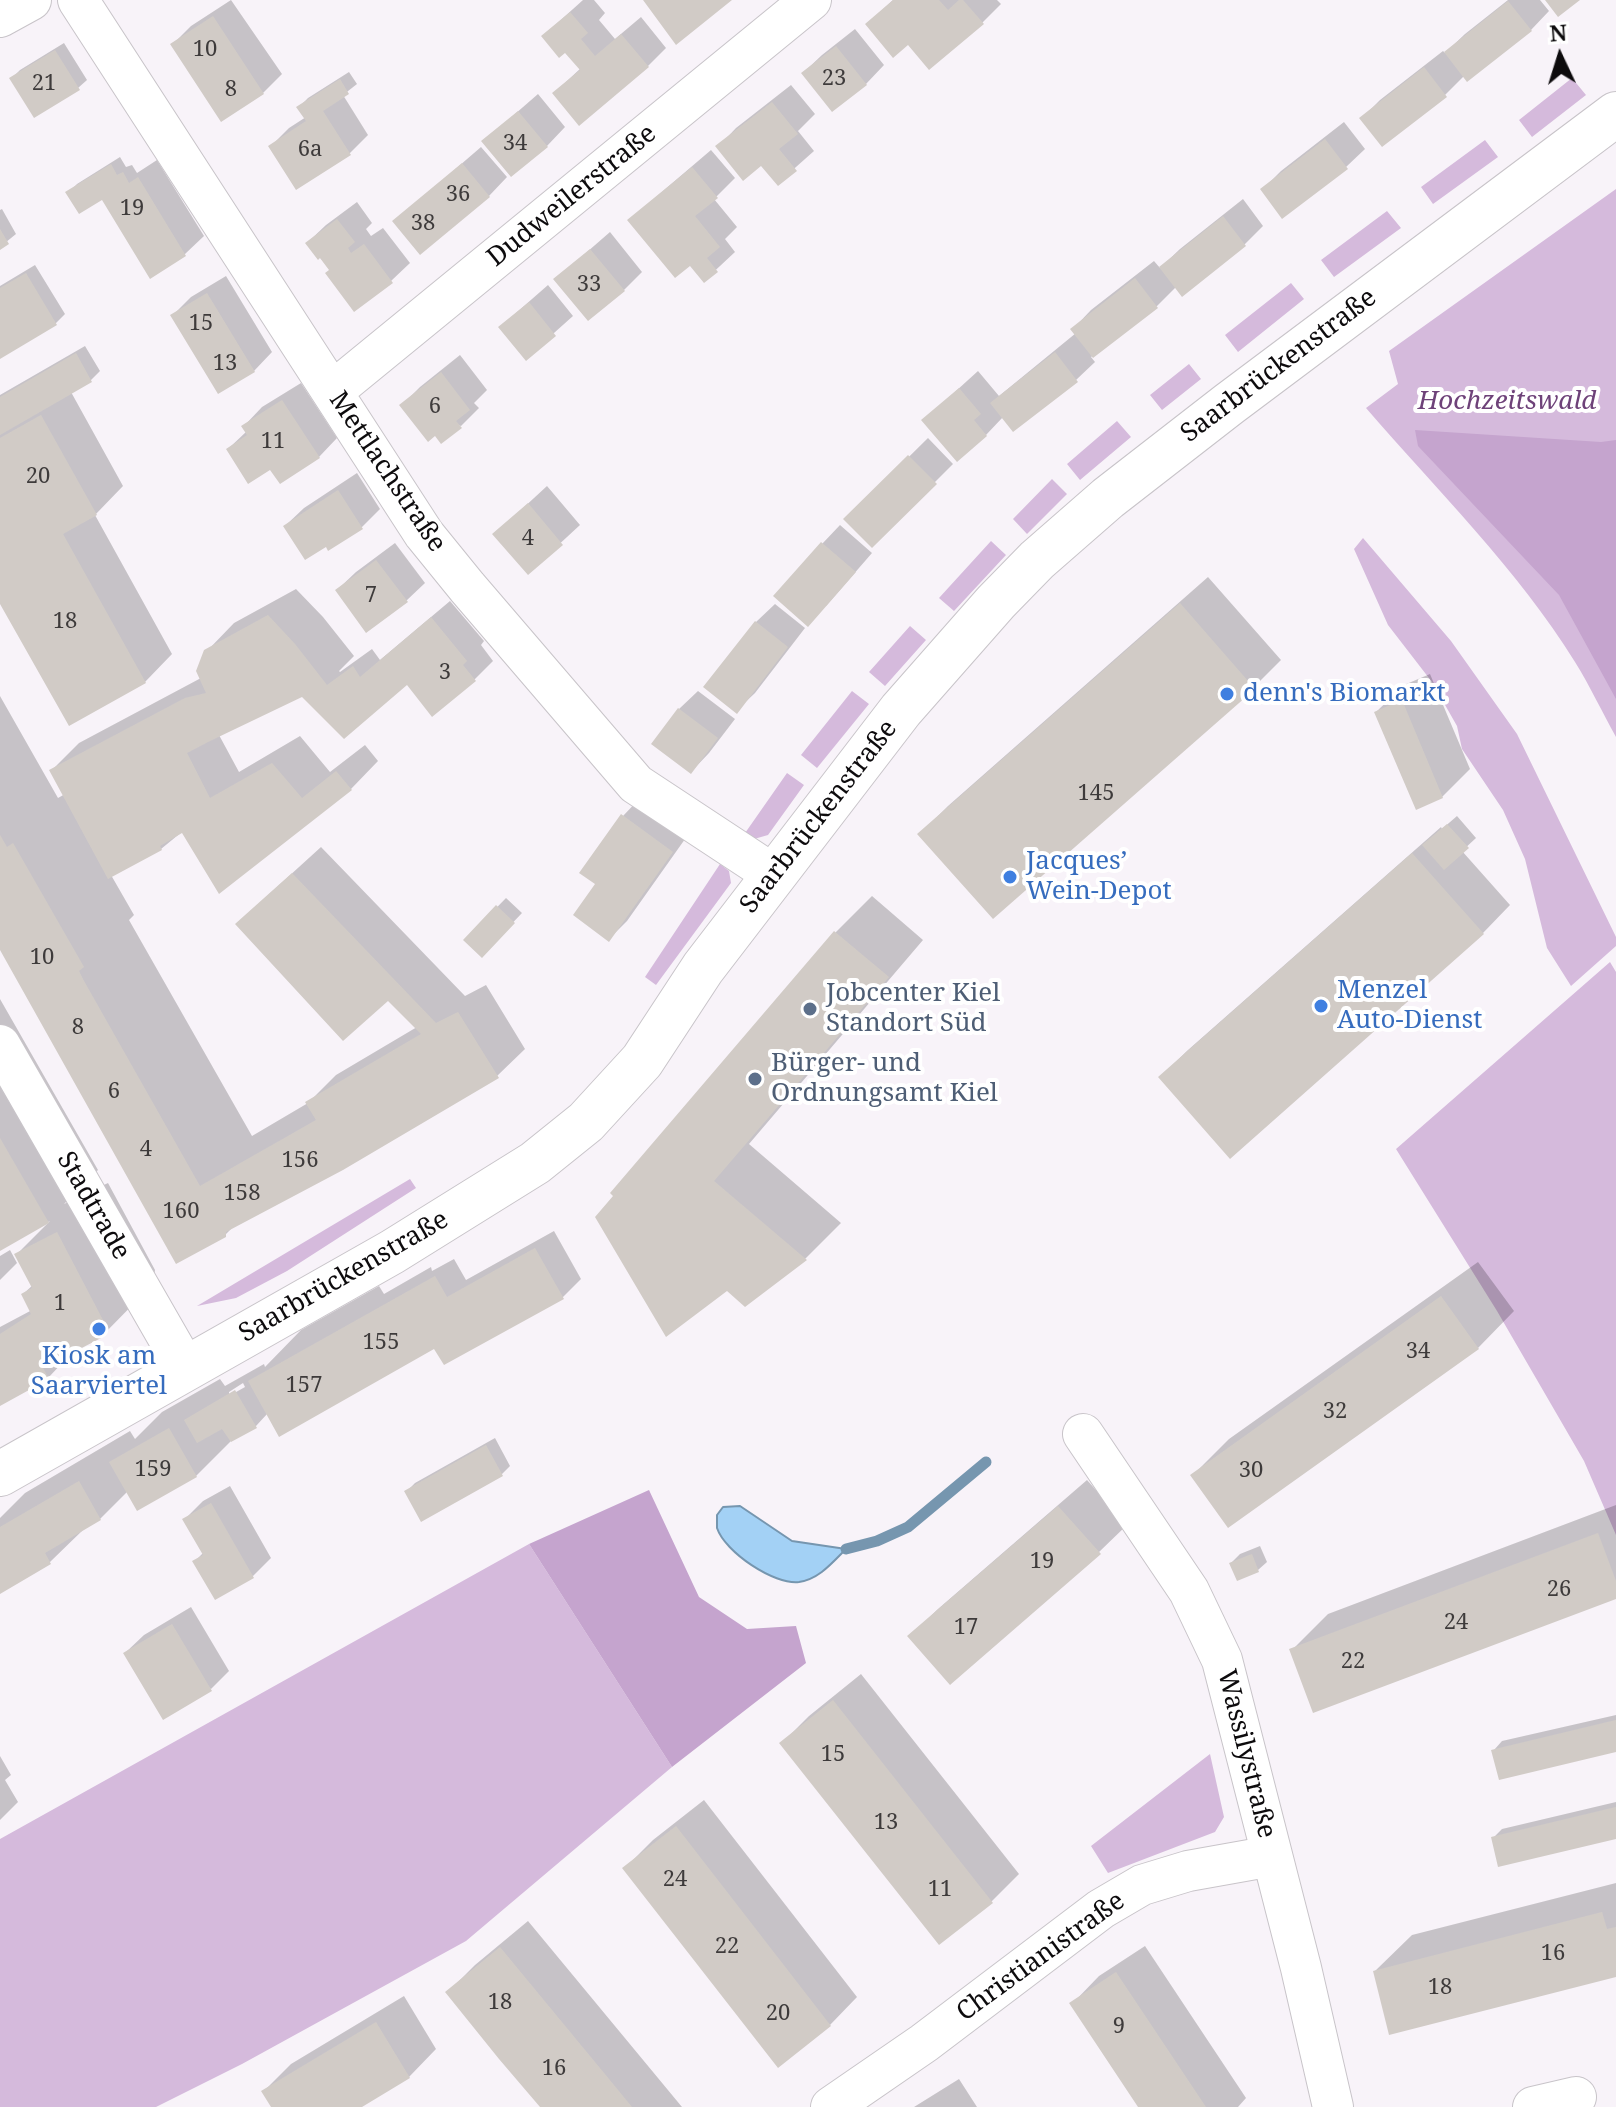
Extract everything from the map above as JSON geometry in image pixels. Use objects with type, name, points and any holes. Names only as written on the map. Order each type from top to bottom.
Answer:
[{"type":"street","points":[[0,17],[31,0]]},
{"type":"street","name":"Mettlachstraße","points":[[78,0],[424,534],[636,784],[774,875]]},
{"type":"street","name":"Dudweilerstraße","points":[[333,391],[811,0]]},
{"type":"street","name":"Saarbrückenstraße","points":[[0,1474],[392,1252],[535,1163],[586,1122],[642,1061],[703,968],[936,668],[996,602],[1070,529],[1229,404],[1616,114]]},
{"type":"street","name":"Stadtrade","points":[[0,1045],[185,1367]]},
{"type":"street","name":"Wassilystraße","points":[[1083,1434],[1189,1591],[1222,1660],[1333,2107]]},
{"type":"street","name":"Christianistraße","points":[[831,2107],[924,2043],[1101,1909],[1131,1891],[1188,1871],[1272,1856]]},
{"type":"street","points":[[1533,2107],[1576,2097]]},
{"type":"green space","points":[[1572,78],[1586,95],[1532,137],[1519,120]]},
{"type":"green space","points":[[1485,140],[1498,157],[1433,204],[1421,187]]},
{"type":"green space","name":"Hochzeitswald","points":[[1616,189],[1616,737],[1575,662],[1529,595],[1366,408],[1398,384],[1389,351]]},
{"type":"green space","points":[[1387,211],[1401,228],[1334,277],[1321,260]]},
{"type":"green space","points":[[1291,283],[1304,299],[1238,352],[1225,335]]},
{"type":"green space","points":[[1189,364],[1201,379],[1162,410],[1150,395]]},
{"type":"green space","points":[[1117,421],[1131,437],[1080,480],[1067,464]]},
{"type":"green space","points":[[1052,479],[1067,494],[1027,534],[1013,519]]},
{"type":"green space","points":[[1363,538],[1451,641],[1517,734],[1616,937],[1616,946],[1571,986],[1547,948],[1525,859],[1503,810],[1462,749],[1457,726],[1432,682],[1388,625],[1354,549]]},
{"type":"green space","points":[[991,541],[1006,555],[954,611],[939,598]]},
{"type":"green space","points":[[910,626],[926,640],[885,686],[869,672]]},
{"type":"green space","points":[[852,691],[869,704],[817,768],[801,755]]},
{"type":"green space","points":[[787,773],[804,785],[768,835],[754,839],[743,836]]},
{"type":"green space","points":[[720,864],[729,871],[731,883],[656,985],[645,977]]},
{"type":"green space","points":[[1610,962],[1616,972],[1616,1535],[1584,1461],[1497,1311],[1396,1149]]},
{"type":"green space","points":[[410,1179],[416,1188],[287,1271],[236,1298],[197,1306]]},
{"type":"green space","points":[[529,1544],[672,1767],[466,1941],[242,2064],[156,2107],[0,2107],[0,1839]]},
{"type":"green space","points":[[1210,1754],[1224,1817],[1215,1832],[1108,1873],[1091,1846]]},
{"type":"shaded area","points":[[1415,430],[1601,442],[1616,440],[1616,699],[1559,595],[1418,446]]},
{"type":"shaded area","points":[[649,1490],[699,1597],[747,1629],[796,1626],[806,1663],[672,1767],[529,1544]]},
{"type":"water","points":[[740,1506],[792,1541],[846,1549],[813,1578],[789,1582],[764,1573],[730,1547],[717,1528],[717,1515],[723,1507]]},
{"type":"building","points":[[643,0],[732,0],[676,45]]},
{"type":"building","points":[[893,0],[939,0],[948,10],[963,0],[984,24],[929,70],[908,45],[893,58],[865,24]]},
{"type":"building","points":[[1545,0],[1580,0],[1558,17]]},
{"type":"building","points":[[1508,1],[1532,31],[1467,82],[1444,52]]},
{"type":"building","points":[[570,12],[588,33],[581,39],[595,56],[621,34],[649,67],[579,126],[552,93],[580,70],[565,53],[559,58],[541,36]]},
{"type":"building","points":[[213,16],[264,94],[221,122],[170,44]]},
{"type":"building","points":[[836,46],[867,85],[832,112],[801,73]]},
{"type":"building","points":[[55,50],[80,90],[34,118],[9,78]]},
{"type":"building","points":[[1424,67],[1447,97],[1382,147],[1359,118]]},
{"type":"building","points":[[340,79],[349,94],[323,111],[351,155],[296,190],[268,146],[306,121],[296,107]]},
{"type":"building","points":[[772,102],[798,134],[779,149],[797,171],[778,186],[761,166],[743,181],[715,146]]},
{"type":"building","points":[[518,111],[548,147],[511,177],[481,141]]},
{"type":"building","points":[[1325,139],[1348,169],[1282,219],[1260,189]]},
{"type":"building","points":[[462,163],[490,197],[420,255],[392,221]]},
{"type":"building","points":[[111,164],[117,175],[123,172],[129,183],[138,177],[186,256],[150,279],[102,200],[79,214],[65,192]]},
{"type":"building","points":[[692,167],[718,198],[695,216],[720,247],[707,258],[718,272],[704,283],[690,266],[675,278],[627,220]]},
{"type":"building","points":[[1223,216],[1246,246],[1182,297],[1159,267]]},
{"type":"building","points":[[337,219],[355,242],[348,248],[351,253],[364,244],[393,283],[354,312],[325,273],[329,270],[305,243]]},
{"type":"building","points":[[0,229],[9,244],[0,250]]},
{"type":"building","points":[[590,249],[625,291],[588,321],[553,279]]},
{"type":"building","points":[[26,273],[57,325],[0,359],[0,288]]},
{"type":"building","points":[[1135,278],[1158,308],[1093,358],[1070,329]]},
{"type":"building","points":[[207,293],[255,372],[218,394],[170,315]]},
{"type":"building","points":[[529,302],[556,336],[526,361],[498,327]]},
{"type":"building","points":[[1055,352],[1078,382],[1013,432],[990,403]]},
{"type":"building","points":[[76,353],[92,382],[0,435],[0,397]]},
{"type":"building","points":[[441,372],[470,410],[456,421],[462,428],[441,444],[435,436],[428,442],[399,405]]},
{"type":"building","points":[[959,388],[981,414],[974,420],[987,436],[957,462],[921,420]]},
{"type":"building","points":[[282,400],[320,458],[280,484],[270,470],[248,484],[226,449],[247,435],[241,426]]},
{"type":"building","points":[[41,415],[97,515],[63,534],[146,683],[69,726],[0,604],[0,438]]},
{"type":"building","points":[[908,455],[937,484],[872,548],[843,519]]},
{"type":"building","points":[[338,490],[363,529],[328,551],[326,547],[305,560],[283,526]]},
{"type":"building","points":[[528,503],[563,545],[528,575],[492,534]]},
{"type":"building","points":[[821,542],[856,572],[808,627],[773,596]]},
{"type":"building","points":[[376,560],[408,602],[366,633],[335,590]]},
{"type":"building","points":[[1180,603],[1255,689],[993,919],[917,834]]},
{"type":"building","points":[[268,615],[327,685],[353,666],[360,677],[431,617],[467,661],[463,665],[476,681],[432,717],[407,685],[344,739],[302,697],[187,753],[210,798],[272,763],[302,798],[336,771],[352,790],[219,894],[182,833],[160,846],[162,850],[108,879],[49,770],[185,698],[206,693],[196,671],[204,650]]},
{"type":"building","points":[[755,621],[788,647],[737,714],[703,687]]},
{"type":"building","points":[[1402,700],[1443,798],[1416,810],[1374,712]]},
{"type":"building","points":[[678,708],[718,738],[691,774],[651,744]]},
{"type":"building","points":[[621,814],[673,852],[609,942],[573,915],[595,884],[579,873]]},
{"type":"building","points":[[1447,824],[1469,848],[1444,870],[1422,845]]},
{"type":"building","points":[[0,835],[7,847],[13,843],[84,967],[79,971],[84,981],[200,1186],[316,1120],[305,1102],[421,1034],[388,1001],[343,1041],[235,924],[292,873],[436,1023],[458,1012],[499,1078],[343,1170],[226,1232],[226,1237],[176,1264],[0,950]]},
{"type":"building","name":"Menzel Auto-Dienst","points":[[1412,853],[1484,934],[1230,1159],[1158,1077]]},
{"type":"building","points":[[496,905],[515,923],[482,958],[463,940]]},
{"type":"building","name":"Bürger- und Ordnungsamt Kiel","points":[[834,931],[889,977],[714,1181],[807,1260],[745,1307],[727,1291],[666,1337],[595,1217],[613,1196],[610,1193]]},
{"type":"building","points":[[0,1138],[49,1223],[0,1251]]},
{"type":"building","points":[[57,1232],[104,1322],[103,1337],[43,1368],[49,1379],[0,1406],[0,1334],[31,1314],[21,1294],[32,1288],[14,1254]]},
{"type":"building","points":[[535,1248],[564,1299],[444,1365],[434,1349],[279,1437],[248,1381],[435,1276],[447,1297]]},
{"type":"building","points":[[1441,1296],[1479,1349],[1228,1528],[1190,1475]]},
{"type":"building","points":[[235,1390],[257,1428],[231,1442],[222,1429],[197,1443],[184,1420]]},
{"type":"building","points":[[169,1428],[197,1477],[137,1511],[109,1462]]},
{"type":"building","points":[[486,1445],[503,1476],[421,1522],[404,1491]]},
{"type":"building","points":[[79,1481],[101,1520],[45,1553],[51,1564],[0,1594],[0,1527]]},
{"type":"building","points":[[211,1503],[254,1578],[215,1600],[192,1561],[203,1555],[182,1519]]},
{"type":"building","points":[[1058,1506],[1101,1554],[950,1685],[907,1636]]},
{"type":"building","points":[[1598,1533],[1616,1581],[1616,1599],[1313,1713],[1289,1649]]},
{"type":"building","points":[[1252,1554],[1259,1572],[1237,1581],[1229,1563]]},
{"type":"building","points":[[172,1624],[212,1691],[163,1720],[123,1653]]},
{"type":"building","points":[[833,1700],[993,1903],[939,1945],[779,1743]]},
{"type":"building","points":[[1616,1720],[1616,1752],[1499,1780],[1491,1750]]},
{"type":"building","points":[[1616,1807],[1616,1839],[1498,1867],[1491,1837]]},
{"type":"building","points":[[676,1826],[831,2026],[778,2068],[622,1868]]},
{"type":"building","points":[[1602,1912],[1607,1929],[1616,1927],[1616,1977],[1389,2035],[1373,1971]]},
{"type":"building","points":[[500,1947],[632,2107],[540,2107],[499,2059],[445,1992]]},
{"type":"building","points":[[1116,1972],[1206,2107],[1138,2107],[1069,2003]]},
{"type":"building","points":[[376,2022],[410,2078],[362,2107],[271,2107],[261,2091]]},
{"type":"waterway","points":[[846,1549],[877,1541],[908,1527],[986,1462]]},
{"type":"place","name":"denn's Biomarkt","points":[[1227,694]]},
{"type":"place","name":"Jacques’ Wein-Depot","points":[[1010,877]]},
{"type":"place","name":"Menzel Auto-Dienst","points":[[1321,1006]]},
{"type":"place","name":"Jobcenter Kiel Standort Süd","points":[[810,1009]]},
{"type":"place","name":"Bürger- und Ordnungsamt Kiel","points":[[755,1079]]},
{"type":"place","name":"Kiosk am Saarviertel","points":[[99,1329]]}]
